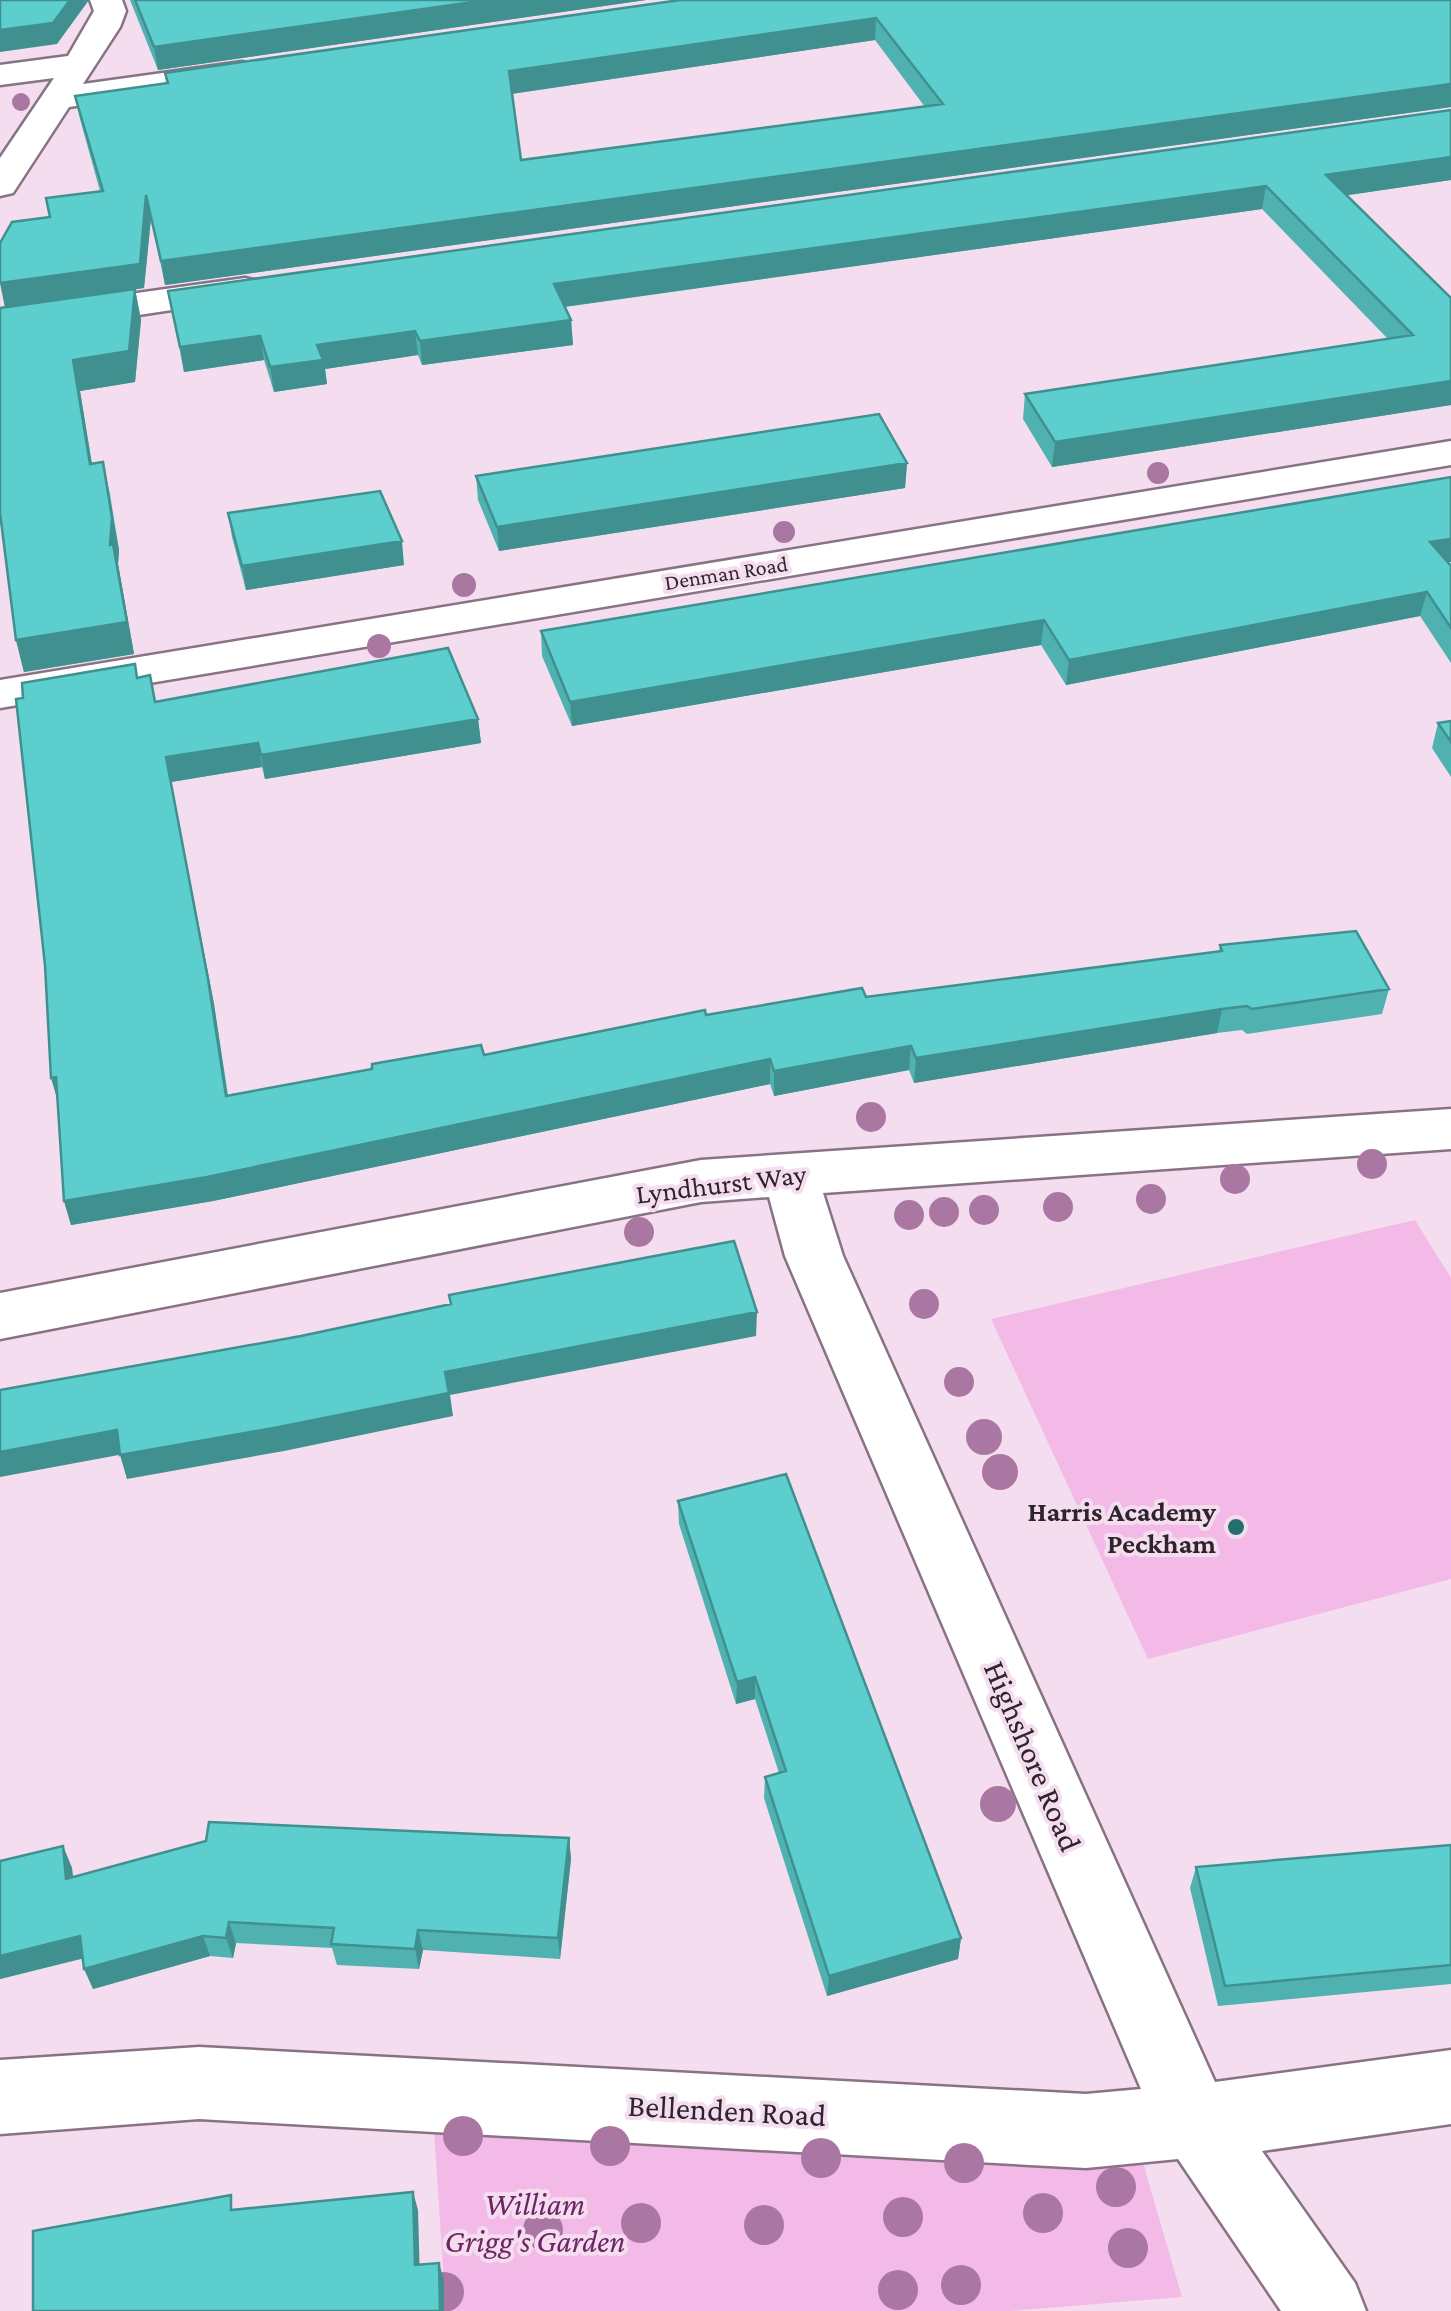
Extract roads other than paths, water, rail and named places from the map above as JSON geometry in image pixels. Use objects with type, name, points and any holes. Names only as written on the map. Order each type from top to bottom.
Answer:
[{"type":"street","points":[[0,186],[104,27],[110,11],[106,0]]},
{"type":"street","points":[[0,75],[79,65]]},
{"type":"street","points":[[58,98],[272,68]]},
{"type":"street","points":[[0,324],[276,284]]},
{"type":"street","name":"Denman Road","points":[[0,694],[1451,452]]},
{"type":"street","name":"Lyndhurst Way","points":[[0,1316],[701,1181],[1451,1130]]},
{"type":"street","name":"Highshore Road","points":[[790,1175],[814,1256],[1156,2038],[1196,2120],[1327,2311]]},
{"type":"street","name":"Bellenden Road","points":[[0,2097],[198,2083],[1086,2131],[1451,2088]]},
{"type":"place","name":"Harris Academy Peckham","points":[[1236,1527]]},
{"type":"park label","name":"William Grigg's Garden","points":[[535,2222]]}]
